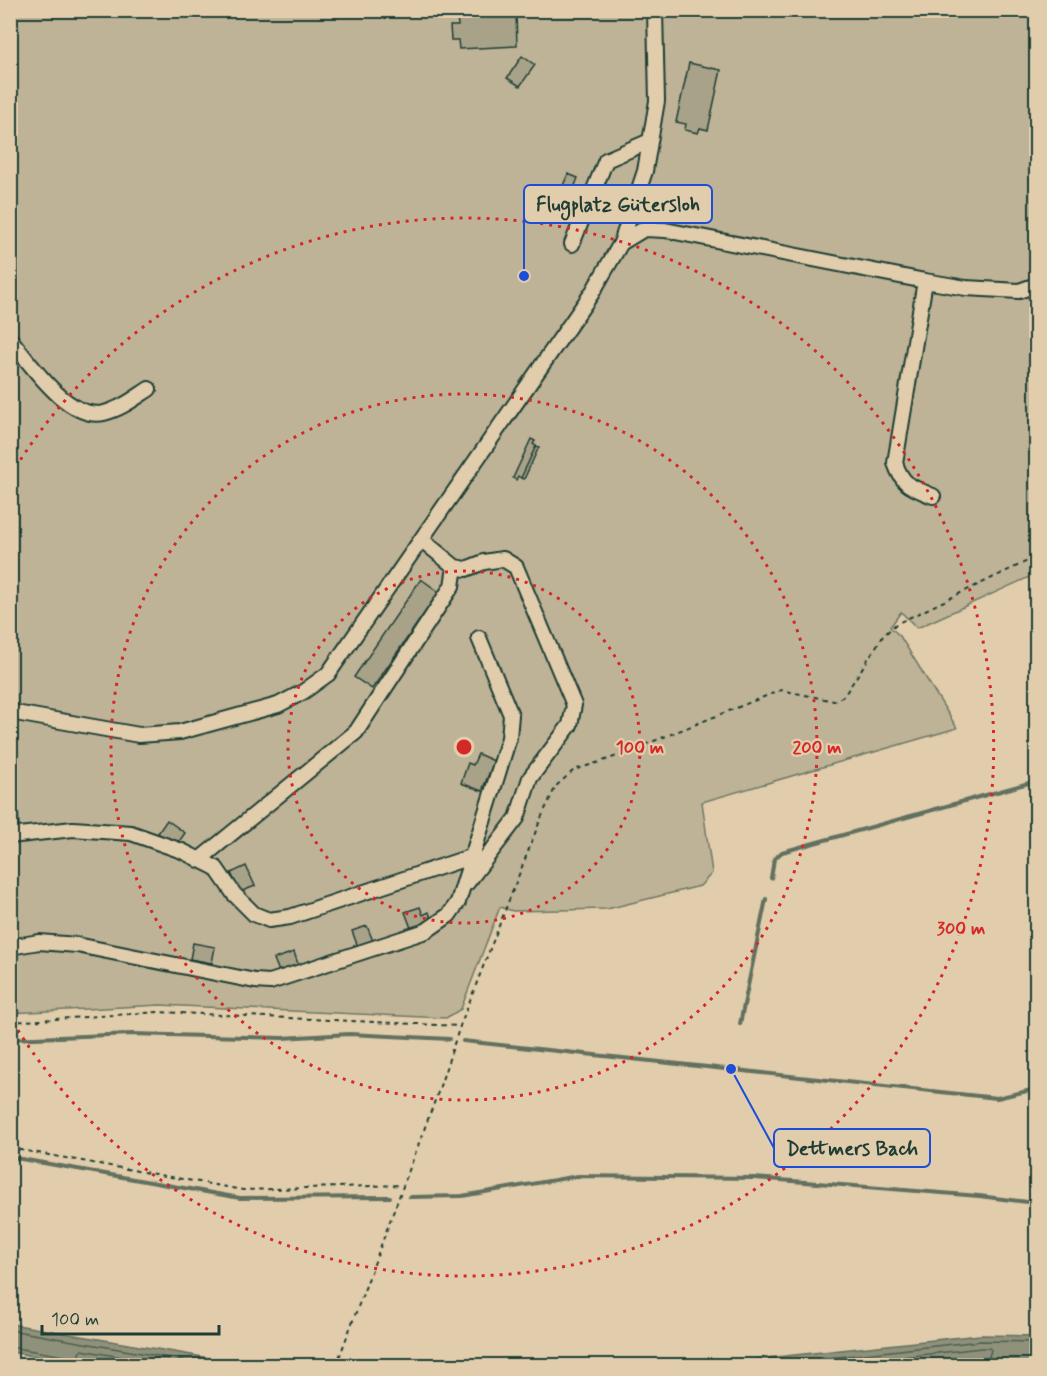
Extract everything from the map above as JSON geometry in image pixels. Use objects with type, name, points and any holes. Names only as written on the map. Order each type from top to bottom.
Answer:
[{"type":"lane","points":[[10,712],[139,735],[180,732],[278,705],[303,692],[328,674],[592,293],[621,243],[645,171],[657,101],[655,10]]},
{"type":"lane","points":[[572,244],[606,160],[650,141]]},
{"type":"lane","points":[[621,243],[644,229],[665,230],[966,288],[1018,291],[1036,285]]},
{"type":"lane","points":[[925,281],[895,463],[900,478],[914,488],[933,496]]},
{"type":"lane","points":[[10,339],[44,382],[62,398],[84,411],[102,414],[118,408],[149,389]]},
{"type":"lane","points":[[422,540],[455,567],[466,569],[484,562],[502,559],[516,567],[574,705],[570,725],[530,778],[517,818],[462,890]]},
{"type":"lane","points":[[200,860],[356,732],[452,586],[455,567]]},
{"type":"lane","points":[[10,947],[39,942],[76,945],[255,981],[270,982],[426,931],[449,915],[458,902],[470,857],[509,738],[512,715],[479,638]]},
{"type":"lane","points":[[10,836],[73,829],[131,833],[182,851],[216,868],[234,894],[254,914],[269,920],[290,917],[470,857]]},
{"type":"path","points":[[336,1365],[460,1026],[541,818],[556,786],[574,770],[609,759],[781,690],[834,701],[844,696],[884,636],[896,624],[1036,557]]},
{"type":"path","points":[[10,1022],[159,1012],[460,1026]]},
{"type":"path","points":[[10,1148],[243,1190],[403,1185]]},
{"type":"shaded area","points":[[11,11],[1036,11],[1036,574],[917,628],[901,612],[890,627],[900,636],[957,728],[702,802],[712,873],[700,886],[607,909],[513,911],[500,907],[461,1009],[446,1018],[160,1005],[11,1013]]},
{"type":"water","points":[[11,1324],[250,1365],[85,1365],[11,1352]]},
{"type":"water","points":[[980,1335],[1036,1336],[1036,1365],[1008,1362],[953,1366],[703,1365]]},
{"type":"building","points":[[516,13],[517,46],[459,49],[458,40],[451,40],[450,26],[458,26],[457,16]]},
{"type":"building","points":[[522,56],[535,65],[520,86],[507,78]]},
{"type":"building","points":[[689,63],[721,70],[708,130],[700,128],[698,133],[685,130],[686,124],[676,122]]},
{"type":"building","points":[[568,174],[578,178],[572,193],[562,188]]},
{"type":"building","points":[[531,439],[535,441],[533,444],[536,446],[521,478],[518,476],[516,480],[513,478]]},
{"type":"building","points":[[536,446],[539,447],[524,479],[521,478]]},
{"type":"building","points":[[421,579],[439,592],[372,689],[354,677]]},
{"type":"building","points":[[478,754],[494,761],[482,791],[461,783],[468,763],[473,765]]},
{"type":"building","points":[[18,811],[19,827],[10,828],[10,812]]},
{"type":"building","points":[[167,820],[185,833],[176,846],[158,833]]},
{"type":"building","points":[[246,866],[255,886],[240,892],[231,873]]},
{"type":"building","points":[[420,907],[423,915],[429,912],[432,922],[411,928],[405,912]]},
{"type":"building","points":[[367,926],[373,941],[358,947],[352,931]]},
{"type":"building","points":[[193,943],[215,947],[212,963],[190,959]]},
{"type":"building","points":[[294,952],[299,967],[280,974],[274,959]]},
{"type":"waterway","points":[[771,878],[774,859],[782,852],[1036,781]]},
{"type":"waterway","points":[[740,1024],[766,899]]},
{"type":"waterway","points":[[10,1039],[132,1034],[282,1038],[349,1034],[450,1039]]},
{"type":"waterway","points":[[463,1041],[997,1098],[1036,1089]]},
{"type":"waterway","points":[[10,1157],[240,1198],[390,1197]]},
{"type":"waterway","points":[[410,1197],[462,1196],[578,1176],[754,1178],[979,1196],[1036,1203]]},
{"type":"place","name":"Flugplatz Gütersloh","points":[[524,276]]},
{"type":"place","name":"Dettmers Bach","points":[[731,1069]]}]
